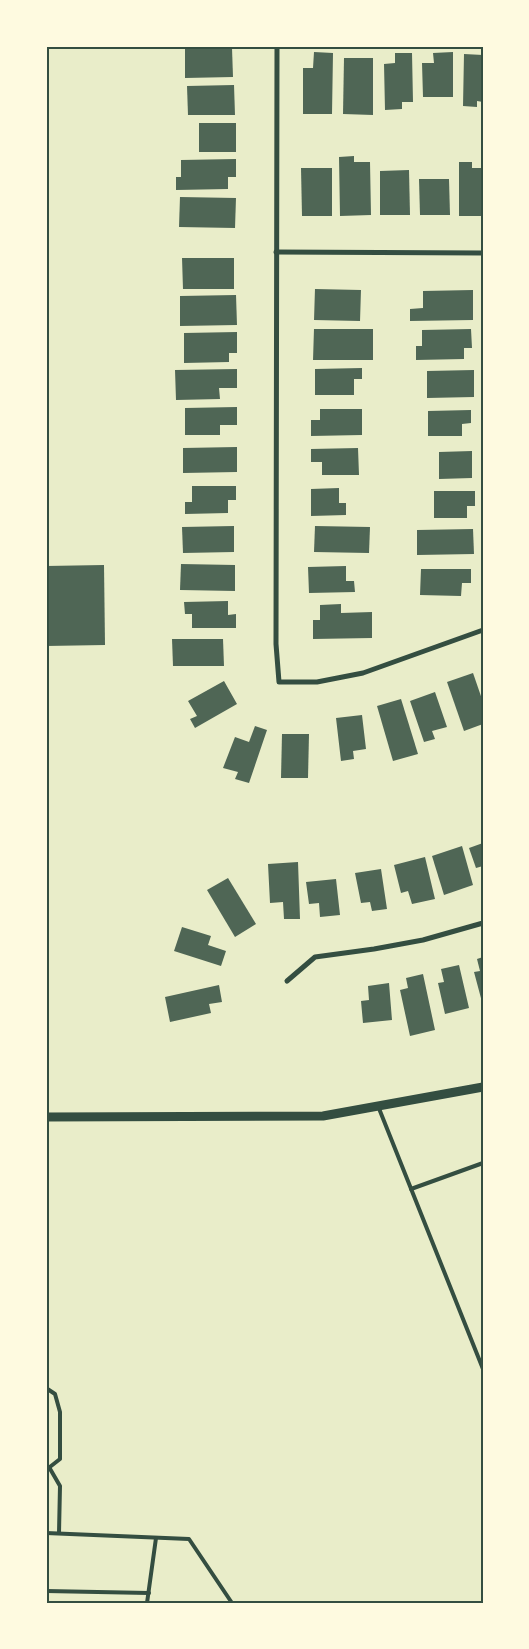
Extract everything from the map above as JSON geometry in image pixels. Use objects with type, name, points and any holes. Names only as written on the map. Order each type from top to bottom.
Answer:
[{"type":"street","points":[[277,46],[276,644],[279,682],[317,682],[363,673],[483,630]]},
{"type":"street","points":[[276,252],[483,254]]},
{"type":"street","points":[[287,981],[315,957],[423,940],[483,923]]},
{"type":"street","points":[[46,1118],[323,1116],[483,1087]]},
{"type":"lane","points":[[378,1106],[483,1369]]},
{"type":"lane","points":[[411,1189],[483,1163]]},
{"type":"lane","points":[[46,1388],[55,1394],[60,1412],[60,1459],[48,1469],[60,1486],[59,1533]]},
{"type":"lane","points":[[46,1533],[189,1539],[232,1603]]},
{"type":"lane","points":[[147,1603],[156,1538]]},
{"type":"lane","points":[[46,1591],[148,1593]]},
{"type":"building","points":[[185,48],[232,48],[233,77],[185,78]]},
{"type":"building","points":[[314,52],[333,53],[332,114],[303,114],[303,68],[313,68]]},
{"type":"building","points":[[453,52],[453,97],[423,97],[422,63],[434,63],[433,53]]},
{"type":"building","points":[[395,53],[412,53],[413,102],[402,102],[402,109],[385,110],[384,64],[395,63]]},
{"type":"building","points":[[464,54],[483,55],[483,102],[477,101],[477,107],[463,106]]},
{"type":"building","points":[[344,58],[373,58],[373,115],[343,114]]},
{"type":"building","points":[[234,85],[235,115],[188,115],[187,86]]},
{"type":"building","points":[[199,123],[236,123],[236,152],[199,152]]},
{"type":"building","points":[[354,156],[354,162],[370,162],[371,215],[340,216],[339,157]]},
{"type":"building","points":[[236,159],[236,177],[228,177],[228,189],[176,190],[176,177],[181,177],[181,160]]},
{"type":"building","points":[[459,162],[472,162],[472,168],[483,168],[483,216],[459,216]]},
{"type":"building","points":[[301,168],[332,168],[332,216],[302,216]]},
{"type":"building","points":[[409,170],[410,215],[380,215],[380,171]]},
{"type":"building","points":[[419,179],[449,179],[450,215],[420,215]]},
{"type":"building","points":[[180,197],[236,198],[235,228],[179,227]]},
{"type":"building","points":[[182,258],[234,258],[234,289],[183,289]]},
{"type":"building","points":[[315,289],[361,290],[360,321],[314,320]]},
{"type":"building","points":[[473,290],[473,320],[410,321],[410,309],[423,308],[423,291]]},
{"type":"building","points":[[236,295],[237,325],[180,326],[180,296]]},
{"type":"building","points":[[314,329],[373,329],[373,360],[313,360]]},
{"type":"building","points":[[471,329],[472,348],[464,348],[464,359],[416,360],[416,346],[422,346],[422,330]]},
{"type":"building","points":[[237,332],[237,353],[229,353],[229,362],[184,363],[184,333]]},
{"type":"building","points":[[362,368],[362,379],[354,379],[354,395],[315,395],[315,369]]},
{"type":"building","points":[[237,369],[237,388],[219,388],[220,399],[176,400],[175,370]]},
{"type":"building","points":[[474,370],[474,397],[427,398],[427,371]]},
{"type":"building","points":[[237,407],[237,425],[220,425],[220,435],[185,435],[185,408]]},
{"type":"building","points":[[320,409],[362,409],[362,435],[311,436],[311,420],[320,420]]},
{"type":"building","points":[[471,410],[471,423],[462,424],[462,436],[428,436],[428,411]]},
{"type":"building","points":[[237,447],[237,472],[183,473],[183,448]]},
{"type":"building","points":[[358,448],[359,475],[322,475],[322,462],[311,462],[311,449]]},
{"type":"building","points":[[472,451],[472,478],[439,479],[439,452]]},
{"type":"building","points":[[192,486],[236,486],[236,500],[228,500],[228,513],[185,514],[185,502],[192,502]]},
{"type":"building","points":[[339,488],[339,503],[346,503],[346,515],[311,516],[311,489]]},
{"type":"building","points":[[434,491],[475,491],[475,506],[467,506],[467,518],[434,518]]},
{"type":"building","points":[[234,526],[234,552],[183,553],[182,527]]},
{"type":"building","points":[[315,526],[370,527],[369,553],[314,552]]},
{"type":"building","points":[[473,529],[474,554],[417,555],[417,530]]},
{"type":"building","points":[[181,564],[235,565],[235,591],[180,590]]},
{"type":"building","points":[[104,565],[105,645],[46,646],[46,566]]},
{"type":"building","points":[[346,566],[346,581],[354,581],[355,592],[309,593],[308,567]]},
{"type":"building","points":[[421,569],[471,569],[471,583],[462,583],[461,596],[420,595]]},
{"type":"building","points":[[228,601],[228,615],[236,614],[236,628],[192,628],[192,614],[185,614],[184,602]]},
{"type":"building","points":[[341,604],[341,613],[372,612],[372,638],[313,639],[313,620],[320,620],[320,605]]},
{"type":"building","points":[[172,639],[223,639],[224,666],[173,666]]},
{"type":"building","points":[[473,673],[483,702],[483,724],[464,731],[447,682]]},
{"type":"building","points":[[224,681],[237,704],[195,728],[190,719],[197,716],[188,701]]},
{"type":"building","points":[[435,692],[447,727],[432,731],[435,739],[424,742],[410,701]]},
{"type":"building","points":[[401,699],[418,754],[393,761],[377,706]]},
{"type":"building","points":[[362,715],[366,749],[353,751],[354,759],[341,761],[336,718]]},
{"type":"building","points":[[255,726],[267,730],[249,783],[235,779],[238,772],[223,768],[235,737],[249,742]]},
{"type":"building","points":[[282,734],[309,734],[308,778],[281,778]]},
{"type":"building","points":[[483,843],[483,866],[476,868],[469,848]]},
{"type":"building","points":[[462,846],[473,885],[444,895],[432,856]]},
{"type":"building","points":[[425,857],[435,899],[412,904],[408,891],[401,893],[394,865]]},
{"type":"building","points":[[298,862],[300,919],[284,919],[283,902],[270,903],[268,864]]},
{"type":"building","points":[[381,869],[387,909],[372,911],[370,902],[361,903],[355,873]]},
{"type":"building","points":[[228,878],[256,924],[235,937],[207,890]]},
{"type":"building","points":[[336,879],[340,915],[320,917],[319,903],[309,904],[306,882]]},
{"type":"building","points":[[182,927],[211,936],[208,945],[226,951],[221,966],[174,951]]},
{"type":"building","points":[[483,957],[482,1002],[474,972],[480,971],[477,959]]},
{"type":"building","points":[[459,965],[469,1008],[445,1014],[438,983],[444,982],[441,969]]},
{"type":"building","points":[[423,974],[435,1030],[410,1036],[400,990],[408,988],[406,978]]},
{"type":"building","points":[[389,983],[392,1020],[363,1023],[361,1001],[369,1000],[368,986]]},
{"type":"building","points":[[219,985],[222,1002],[209,1004],[211,1013],[170,1022],[165,997]]}]
